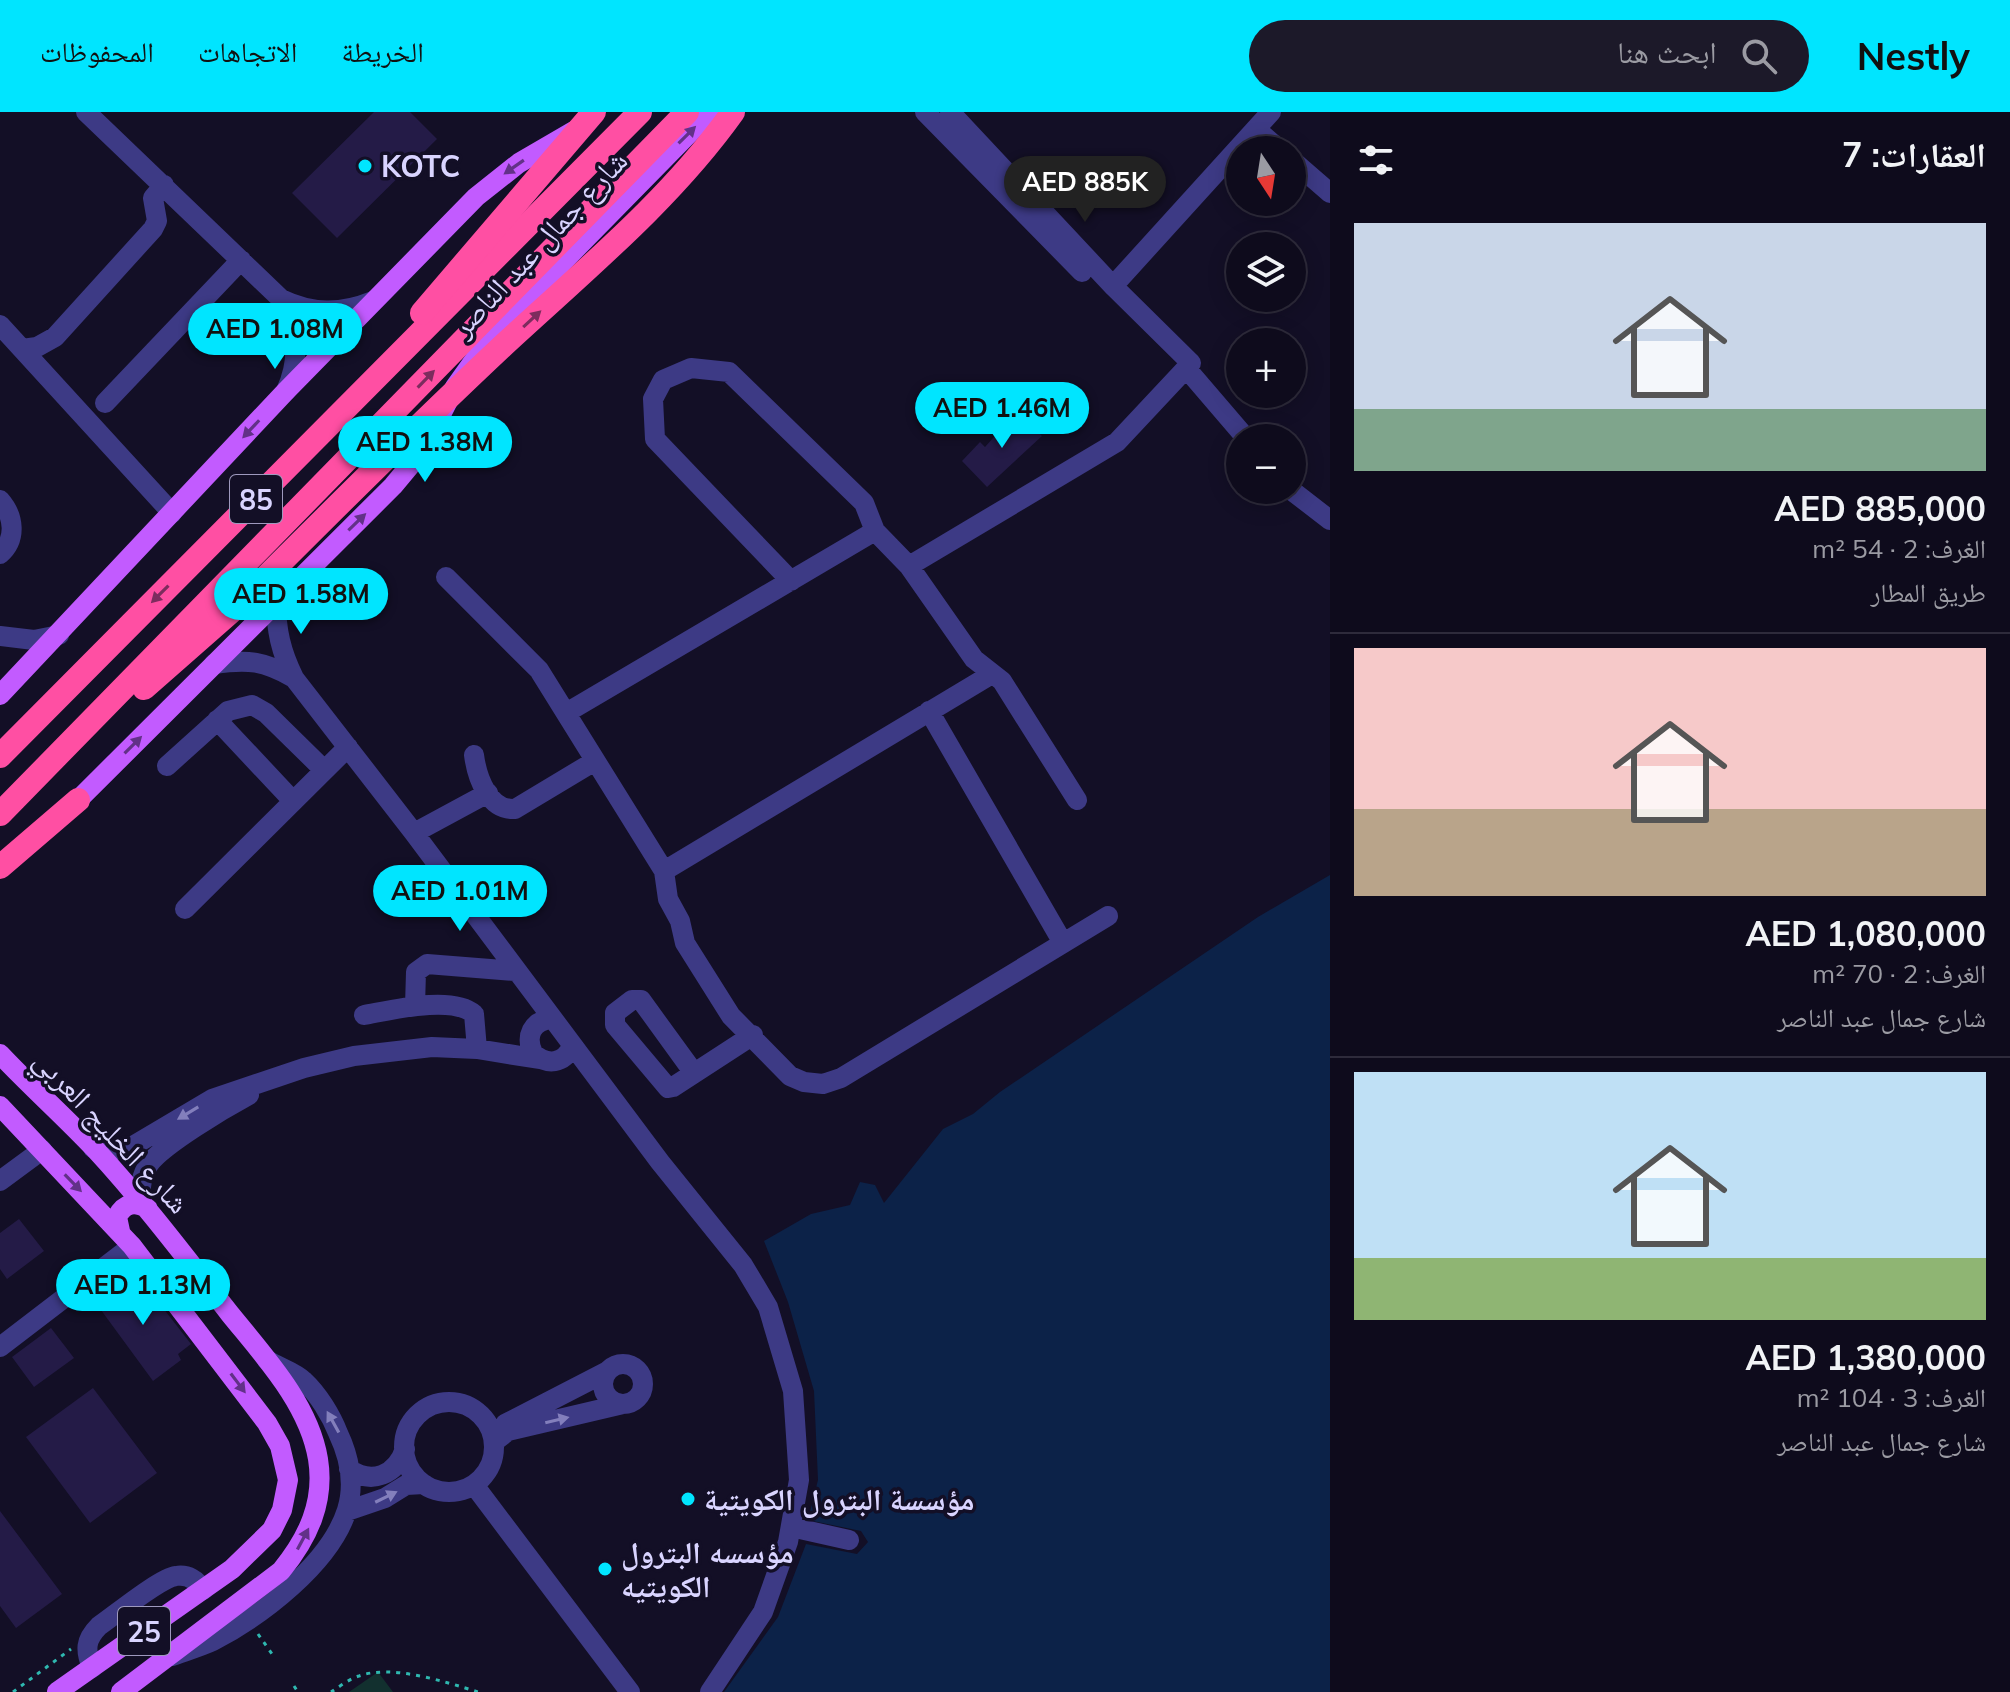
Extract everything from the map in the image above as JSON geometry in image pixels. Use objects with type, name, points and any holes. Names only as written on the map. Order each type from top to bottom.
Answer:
[{"type":"highway","points":[[373,380],[422,313],[594,112]]},
{"type":"highway","name":"شارع جمال عبد الناصر","points":[[0,756],[640,112]]},
{"type":"highway","name":"شارع جمال عبد الناصر","points":[[3,811],[687,112]]},
{"type":"highway","points":[[3,811],[235,608],[389,454],[646,212],[707,148],[733,112]]},
{"type":"highway","points":[[0,867],[78,800]]},
{"type":"main road","name":"شارع جمال عبد الناصر","points":[[0,695],[286,391],[497,179],[605,112]]},
{"type":"main road","name":"شارع جمال عبد الناصر","points":[[0,879],[393,486],[414,463],[455,387],[495,331],[710,112]]},
{"type":"main road","name":"شارع الخليج العربي","points":[[0,1054],[93,1148],[144,1205],[267,1360],[314,1440],[318,1459],[319,1490],[314,1517],[296,1553],[281,1571],[121,1692]]},
{"type":"main road","points":[[0,1066],[26,1092],[44,1101]]},
{"type":"main road","name":"شارع الخليج العربي","points":[[0,1106],[126,1238],[251,1399],[274,1434],[284,1458],[288,1480],[282,1510],[272,1530],[232,1569],[57,1692]]},
{"type":"main road","points":[[126,1238],[117,1217],[126,1205],[144,1205]]},
{"type":"main road","points":[[232,1569],[249,1567],[256,1572],[259,1580],[251,1596]]},
{"type":"street","points":[[86,112],[281,299],[306,309],[334,311],[373,301]]},
{"type":"street","points":[[925,112],[1233,424]]},
{"type":"street","points":[[909,566],[1117,442],[1191,363],[1113,286],[950,112]]},
{"type":"street","points":[[1113,286],[1271,112]]},
{"type":"street","points":[[1256,129],[1264,136]]},
{"type":"street","points":[[1306,172],[1330,193]]},
{"type":"street","points":[[22,349],[37,347],[55,337],[153,229],[157,221],[153,198],[164,185]]},
{"type":"street","points":[[105,403],[241,260]]},
{"type":"street","points":[[281,299],[296,338],[295,365],[286,391]]},
{"type":"street","points":[[0,325],[172,513]]},
{"type":"street","points":[[791,581],[655,439],[653,399],[663,380],[691,368],[729,372],[864,503],[875,531],[909,566],[974,659],[1002,681],[1077,800]]},
{"type":"street","points":[[0,500],[7,508],[13,530],[8,546],[0,554]]},
{"type":"street","points":[[1306,502],[1330,520]]},
{"type":"street","points":[[566,713],[875,531]]},
{"type":"street","points":[[446,577],[539,670],[664,871],[668,899],[680,921],[685,943],[731,1016],[790,1076],[804,1082],[823,1084],[841,1078],[1108,916]]},
{"type":"street","points":[[276,601],[276,628],[282,654],[294,678],[414,833],[533,996],[743,1265],[768,1307],[793,1391],[799,1480],[788,1542],[763,1612],[710,1692]]},
{"type":"street","points":[[0,636],[34,640],[59,635]]},
{"type":"street","points":[[214,664],[242,660],[270,664],[294,678]]},
{"type":"street","points":[[664,871],[992,674]]},
{"type":"street","points":[[167,766],[228,711],[244,705],[260,708],[324,770]]},
{"type":"street","points":[[929,711],[1063,943]]},
{"type":"street","points":[[217,720],[293,801]]},
{"type":"street","points":[[185,909],[348,747]]},
{"type":"street","points":[[474,755],[480,779],[499,808],[515,809],[595,761]]},
{"type":"street","points":[[414,833],[488,793]]},
{"type":"street","points":[[415,1006],[416,972],[427,964],[515,971]]},
{"type":"street","points":[[533,996],[537,1014],[529,1046],[539,1059]]},
{"type":"street","points":[[689,1066],[641,1000],[632,1000],[617,1010],[613,1019],[615,1025],[665,1087],[671,1088],[689,1066],[753,1035]]},
{"type":"street","points":[[364,1015],[415,1006],[466,1007],[474,1014],[477,1049]]},
{"type":"street","points":[[506,1054],[518,1049],[538,1023],[551,1019]]},
{"type":"street","points":[[93,1148],[115,1150],[137,1144],[212,1099],[328,1062],[384,1050],[432,1047],[477,1049],[556,1062],[572,1046]]},
{"type":"street","points":[[144,1205],[142,1176],[150,1162],[202,1124],[286,1074]]},
{"type":"street","points":[[137,1144],[150,1162]]},
{"type":"street","points":[[0,1181],[42,1150]]},
{"type":"street","points":[[0,1347],[126,1238]]},
{"type":"street","points":[[168,1657],[209,1643],[287,1590],[310,1568],[333,1538],[347,1511],[351,1485],[347,1452],[332,1418],[304,1381],[267,1360]]},
{"type":"street","points":[[622,1364],[636,1370],[641,1376],[641,1391],[637,1398],[623,1404],[491,1434],[622,1364]]},
{"type":"street","points":[[608,1371],[604,1377],[604,1392],[609,1399],[623,1404]]},
{"type":"street","points":[[347,1511],[385,1498],[406,1485],[424,1484],[449,1492],[474,1485],[490,1466],[491,1434],[481,1415],[470,1407],[443,1403],[420,1414],[411,1424],[406,1436],[407,1462],[414,1475],[424,1484]]},
{"type":"street","points":[[349,1469],[372,1478],[383,1476],[393,1470],[405,1449]]},
{"type":"street","points":[[474,1485],[630,1692]]},
{"type":"street","points":[[791,1527],[849,1540]]},
{"type":"street","points":[[92,1668],[86,1646],[90,1634],[170,1577],[192,1578],[203,1590]]},
{"type":"path","points":[[248,1619],[272,1654]]},
{"type":"path","points":[[13,1692],[90,1634]]},
{"type":"path","points":[[331,1692],[360,1675],[399,1673],[443,1681],[478,1692]]},
{"type":"path","points":[[294,1686],[298,1692]]},
{"type":"green space","points":[[378,1672],[393,1692],[349,1692]]},
{"type":"water","points":[[1330,875],[1330,1692],[724,1692],[778,1617],[806,1544],[857,1554],[868,1542],[861,1531],[808,1520],[818,1480],[814,1391],[788,1302],[764,1241],[811,1214],[850,1205],[860,1182],[875,1185],[884,1203],[943,1129],[973,1114],[1000,1092],[1258,917]]},
{"type":"building","name":"KOTC","points":[[374,112],[410,112],[437,139],[337,238],[292,193]]},
{"type":"building","points":[[1016,412],[1042,436],[987,487],[962,461],[980,442],[985,447]]},
{"type":"building","points":[[19,1219],[44,1251],[7,1279],[0,1269],[0,1233]]},
{"type":"building","points":[[103,1285],[149,1290],[191,1344],[178,1354],[181,1360],[153,1381],[90,1295]]},
{"type":"building","points":[[51,1328],[74,1358],[34,1387],[12,1357]]},
{"type":"building","points":[[93,1388],[157,1473],[90,1523],[26,1437]]},
{"type":"building","points":[[0,1511],[62,1594],[16,1628],[0,1606]]},
{"type":"place","name":"KOTC","points":[[365,166]]},
{"type":"place","name":"مؤسسة البترول الكويتية","points":[[688,1499]]},
{"type":"place","name":"مؤسسه البترول الكويتيه","points":[[605,1569]]}]
